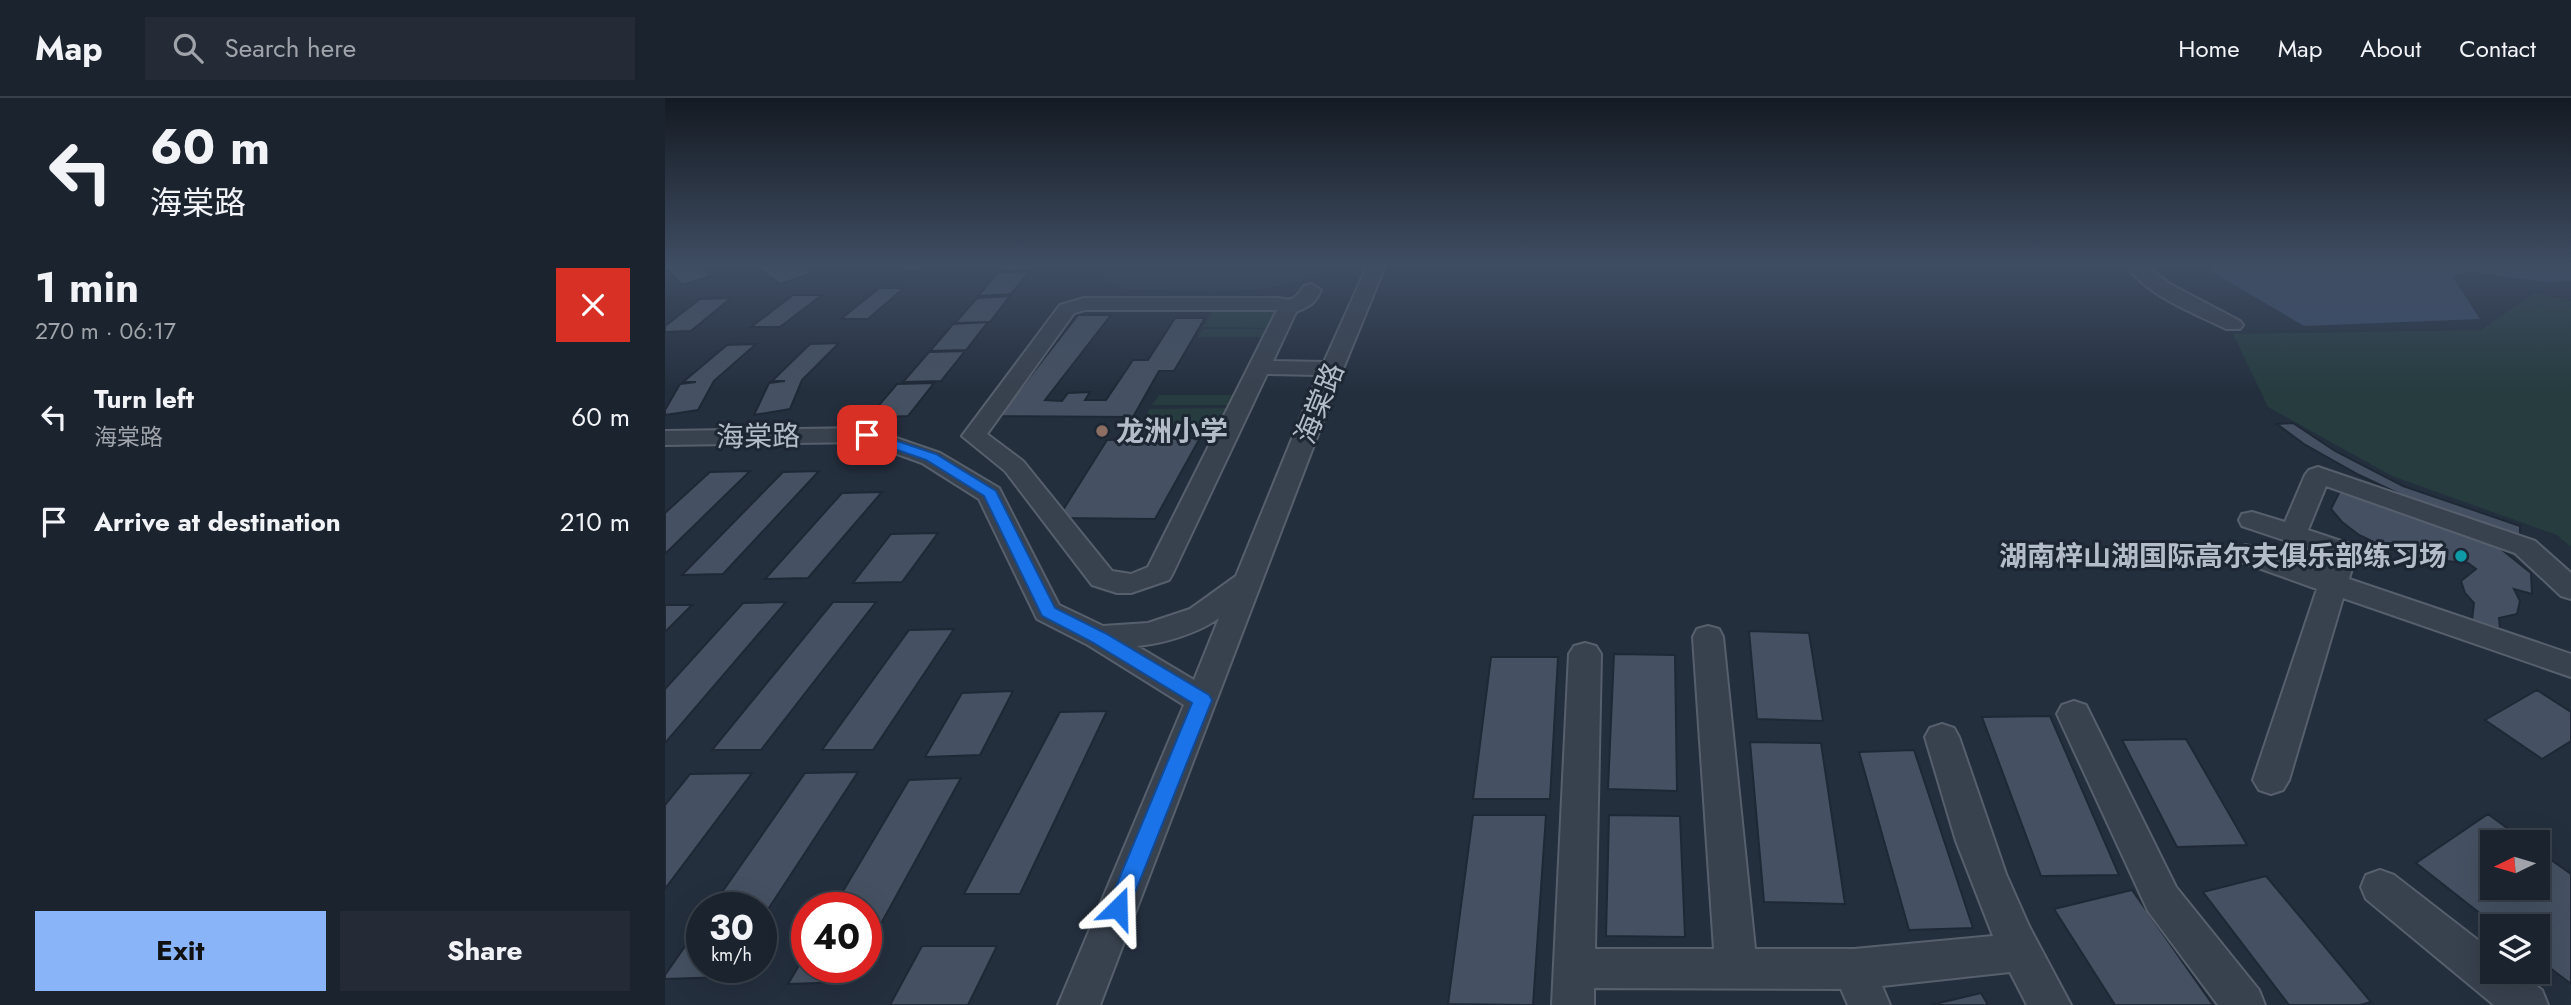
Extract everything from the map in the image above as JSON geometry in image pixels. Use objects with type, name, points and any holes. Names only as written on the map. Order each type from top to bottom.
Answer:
[{"type":"street","points":[[1075,306],[1067,309],[974,436],[1014,466],[1102,578],[1114,585],[1135,584],[1160,573],[1288,308],[1292,306]]},
{"type":"street","points":[[1284,306],[1288,308]]},
{"type":"street","name":"海棠路","points":[[1079,1005],[1359,306]]},
{"type":"street","points":[[2199,306],[2233,325]]},
{"type":"street","points":[[1259,368],[1332,369]]},
{"type":"street","name":"海棠路","points":[[665,438],[867,435],[931,457],[990,494],[1048,612],[1098,637],[1202,700]]},
{"type":"street","points":[[2293,534],[2318,475],[2525,547],[2571,589]]},
{"type":"street","points":[[2252,520],[2343,551],[2271,780]]},
{"type":"street","points":[[2246,554],[2571,666]]},
{"type":"street","points":[[1098,637],[1150,634],[1201,616],[1249,580]]},
{"type":"street","points":[[1709,637],[1736,969]]},
{"type":"street","points":[[1585,654],[1573,987],[1736,969],[1862,987],[2019,952]]},
{"type":"street","points":[[2074,714],[2162,899],[2244,1005]]},
{"type":"street","points":[[1942,737],[1972,839],[2019,952],[2050,1005]]},
{"type":"street","points":[[2380,887],[2527,1005]]},
{"type":"green space","points":[[2515,306],[2571,306],[2571,547],[2557,535],[2392,476],[2268,407],[2233,334],[2481,330]]},
{"type":"green space","points":[[1213,310],[1279,310],[1271,328],[1203,327]]},
{"type":"green space","points":[[1203,329],[1270,329],[1267,337],[1198,337]]},
{"type":"green space","points":[[1159,395],[1234,395],[1229,405],[1152,405]]},
{"type":"green space","points":[[1227,408],[1217,431],[1136,431],[1150,409]]},
{"type":"water","points":[[2270,306],[2472,306],[2480,319],[2304,326]]},
{"type":"building","points":[[691,306],[721,306],[691,331],[665,332],[665,326]]},
{"type":"building","points":[[778,306],[807,306],[780,327],[751,327]]},
{"type":"building","points":[[857,306],[883,306],[868,319],[841,319]]},
{"type":"building","points":[[970,306],[1002,306],[990,322],[955,323]]},
{"type":"building","points":[[1078,315],[1111,315],[1045,400],[1062,401],[1068,393],[1090,392],[1085,400],[1106,400],[1133,360],[1148,360],[1175,318],[1205,318],[1174,371],[1159,371],[1133,417],[999,416]]},
{"type":"building","points":[[988,322],[966,350],[930,351],[953,324]]},
{"type":"building","points":[[839,343],[802,380],[790,409],[754,415],[769,383],[785,381],[772,381],[810,344]]},
{"type":"building","points":[[756,344],[714,381],[698,410],[665,415],[665,410],[680,384],[696,382],[683,382],[727,345]]},
{"type":"building","points":[[965,351],[941,381],[903,382],[929,352]]},
{"type":"building","points":[[934,383],[908,416],[868,418],[897,384]]},
{"type":"building","points":[[2293,423],[2335,451],[2403,486],[2520,526],[2520,538],[2408,498],[2359,475],[2304,444],[2277,424]]},
{"type":"building","points":[[1200,438],[1155,519],[1058,518],[1107,440]]},
{"type":"building","points":[[750,471],[665,554],[665,513],[710,472]]},
{"type":"building","points":[[819,471],[723,574],[682,575],[783,472]]},
{"type":"building","name":"湖南梓山湖国际高尔夫俱乐部练习场","points":[[2342,487],[2474,534],[2474,539],[2496,545],[2531,573],[2532,594],[2514,589],[2520,601],[2517,614],[2499,618],[2500,629],[2472,620],[2474,603],[2465,593],[2461,581],[2476,569],[2468,563],[2423,559],[2382,546],[2359,535],[2331,509]]},
{"type":"building","points":[[882,492],[808,578],[765,579],[842,493]]},
{"type":"building","points":[[938,533],[902,582],[853,583],[891,534]]},
{"type":"building","points":[[786,602],[665,743],[665,689],[743,603]]},
{"type":"building","points":[[833,602],[876,602],[761,750],[712,750]]},
{"type":"building","points":[[665,605],[692,605],[665,632]]},
{"type":"building","points":[[954,629],[873,750],[822,750],[909,630]]},
{"type":"building","points":[[1749,631],[1809,633],[1823,721],[1757,719]]},
{"type":"building","points":[[1614,654],[1675,655],[1677,791],[1608,789]]},
{"type":"building","points":[[1491,657],[1558,657],[1550,799],[1473,799]]},
{"type":"building","points":[[2537,690],[2571,712],[2571,741],[2542,759],[2485,720]]},
{"type":"building","points":[[1013,691],[980,755],[925,757],[962,693]]},
{"type":"building","points":[[1107,711],[1020,894],[964,894],[1060,712]]},
{"type":"building","points":[[2050,716],[2119,875],[2041,876],[1982,717]]},
{"type":"building","points":[[2186,739],[2247,845],[2177,847],[2122,740]]},
{"type":"building","points":[[1750,742],[1821,743],[1845,904],[1764,902]]},
{"type":"building","points":[[1914,750],[1973,928],[1909,930],[1859,752]]},
{"type":"building","points":[[858,772],[777,896],[777,892],[722,892],[805,773]]},
{"type":"building","points":[[752,773],[665,889],[665,805],[690,774]]},
{"type":"building","points":[[961,778],[882,922],[882,892],[842,892],[909,780]]},
{"type":"building","points":[[2488,814],[2510,830],[2480,830],[2480,900],[2550,900],[2550,859],[2571,874],[2571,984],[2550,968],[2550,914],[2481,914],[2416,863]]},
{"type":"building","points":[[1473,815],[1546,815],[1533,1005],[1448,1004]]},
{"type":"building","points":[[1609,815],[1680,816],[1685,937],[1606,936]]},
{"type":"building","points":[[2266,876],[2371,1002],[2360,1005],[2289,1005],[2203,892]]},
{"type":"building","points":[[2132,890],[2213,1005],[2115,1005],[2054,909]]},
{"type":"building","points":[[686,945],[686,978],[665,979]]},
{"type":"building","points":[[922,946],[997,946],[968,1005],[890,1005]]},
{"type":"building","points":[[1981,993],[1988,1005],[1931,1005]]},
{"type":"place","name":"龙洲小学","points":[[1102,431]]},
{"type":"place","name":"湖南梓山湖国际高尔夫俱乐部练习场","points":[[2461,556]]},
{"type":"route","points":[[867,435],[931,457],[990,494],[1048,612],[1098,637],[1202,700],[1118,908]]}]
